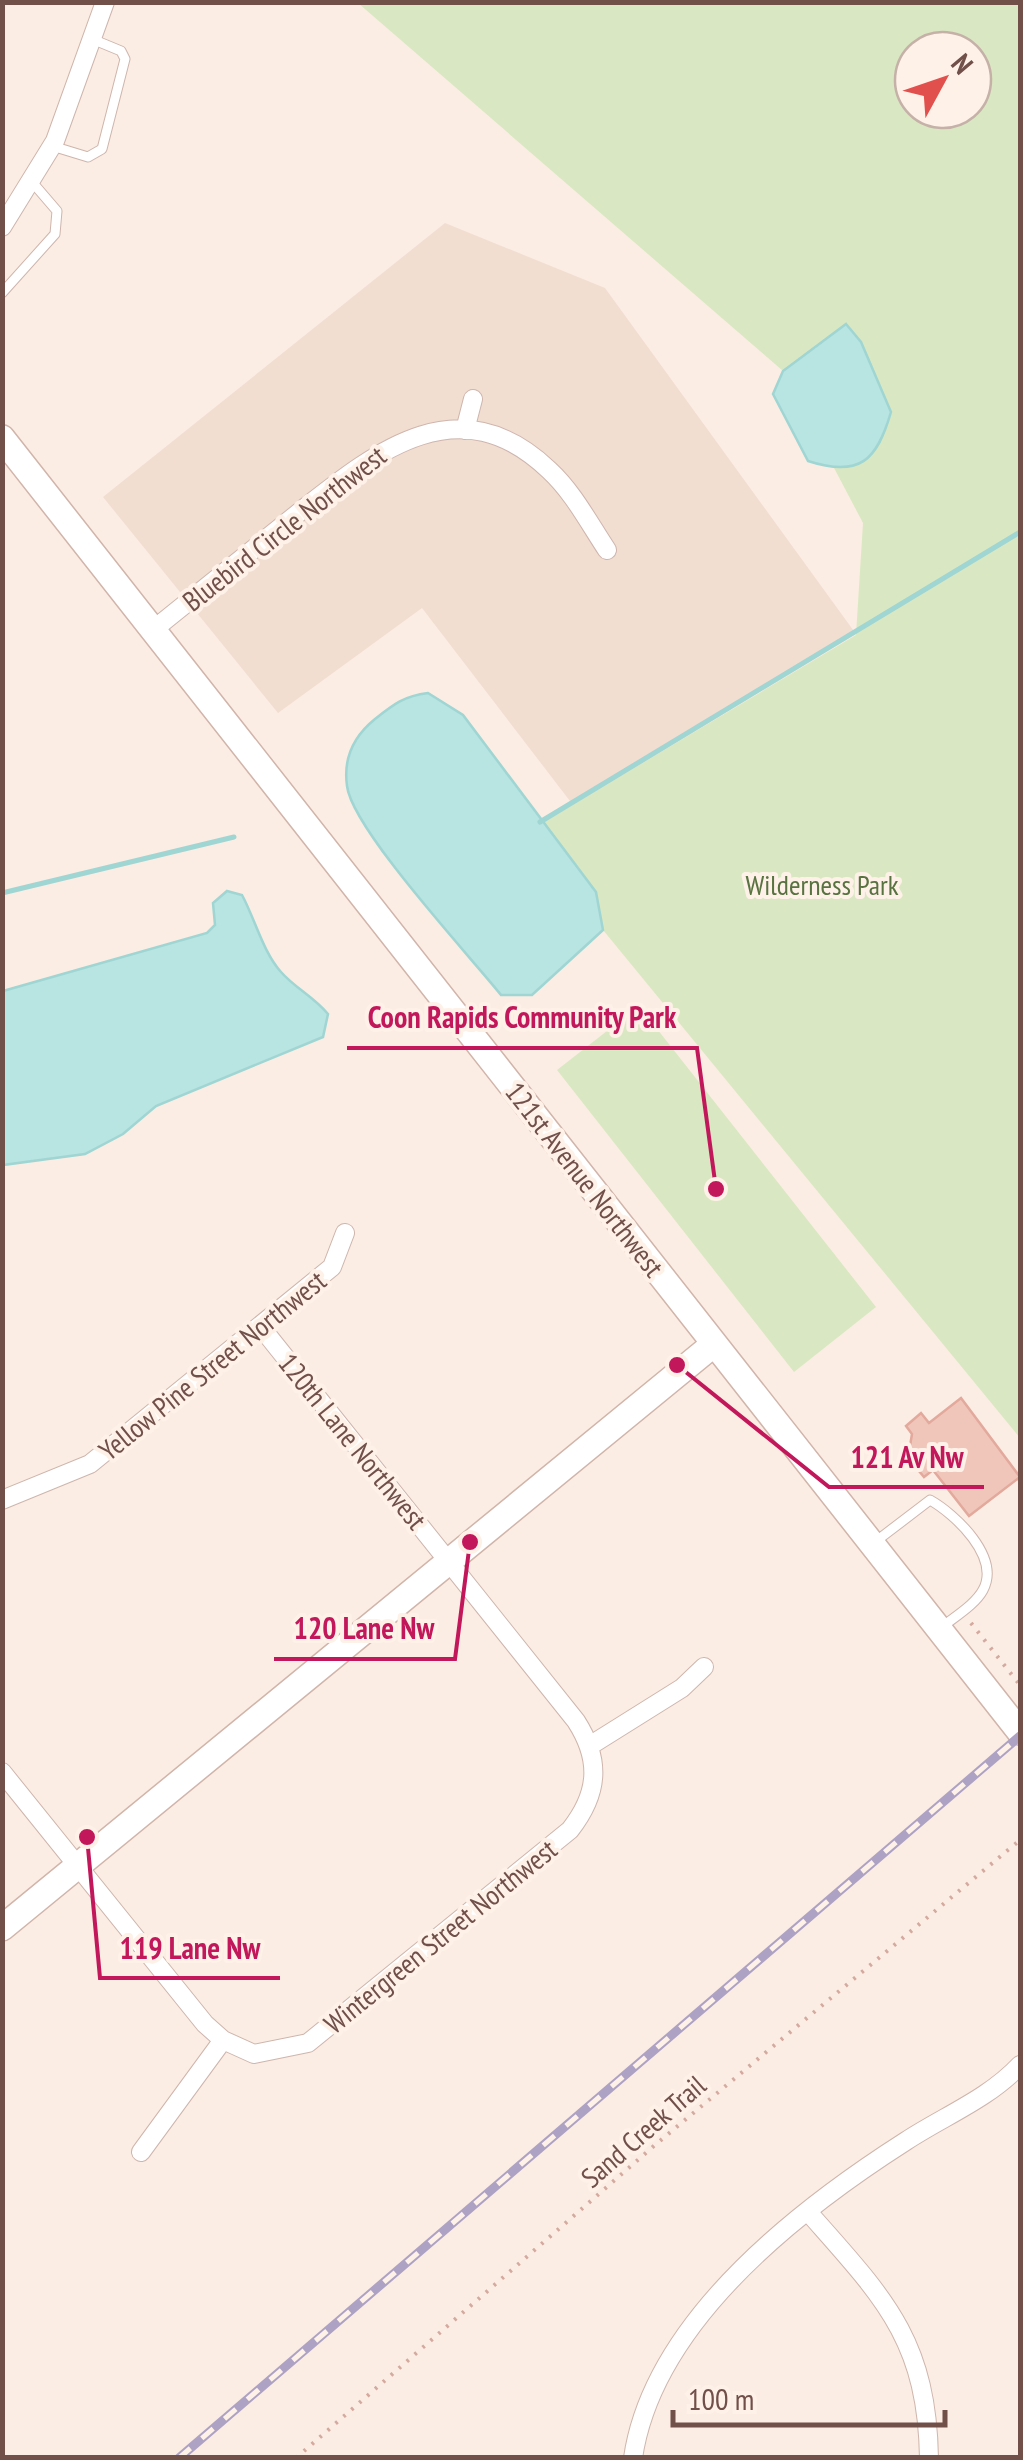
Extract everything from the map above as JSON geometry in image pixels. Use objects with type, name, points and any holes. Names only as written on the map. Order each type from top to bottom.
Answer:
[{"type":"street","points":[[2,228],[33,183],[52,146],[106,2]]},
{"type":"street","points":[[465,430],[473,400]]},
{"type":"street","name":"Bluebird Circle Northwest","points":[[153,630],[386,448],[432,430],[465,430],[496,436],[550,470],[607,550]]},
{"type":"street","name":"121st Avenue Northwest","points":[[2,438],[1020,1732]]},
{"type":"street","name":"Yellow Pine Street Northwest","points":[[2,1500],[90,1464],[332,1267],[345,1233]]},
{"type":"street","name":"120th Lane Northwest","points":[[261,1328],[448,1559],[591,1745]]},
{"type":"street","points":[[2,1928],[714,1344]]},
{"type":"street","points":[[591,1745],[682,1688],[704,1667]]},
{"type":"street","name":"Wintergreen Street Northwest","points":[[223,2040],[254,2054],[308,2043],[570,1830],[586,1810],[593,1790],[591,1745]]},
{"type":"street","points":[[2,1772],[205,2024],[223,2040],[141,2152]]},
{"type":"street","points":[[633,2458],[657,2382],[697,2318],[746,2266],[872,2163],[976,2101],[1020,2065]]},
{"type":"street","points":[[809,2213],[873,2285],[900,2324],[922,2375],[930,2458]]},
{"type":"lane","points":[[52,146],[88,157],[102,149],[125,60],[120,51],[92,38]]},
{"type":"lane","points":[[2,293],[33,264],[55,234],[60,216],[33,183]]},
{"type":"lane","points":[[872,1546],[930,1500],[944,1508],[970,1538],[986,1565],[983,1590],[939,1630]]},
{"type":"path","points":[[969,1621],[1020,1685]]},
{"type":"path","name":"Sand Creek Trail","points":[[296,2458],[655,2145],[1020,1840]]},
{"type":"shaded area","points":[[445,223],[605,288],[856,634],[573,805],[422,608],[278,713],[103,497]]},
{"type":"green space","name":"Wilderness Park","points":[[358,3],[1020,3],[1020,1438],[603,930],[544,822],[856,635],[863,523],[783,371]]},
{"type":"green space","points":[[639,1006],[876,1307],[794,1372],[557,1070]]},
{"type":"water","points":[[846,324],[861,342],[891,412],[879,442],[864,461],[853,466],[826,466],[808,461],[773,394],[783,371]]},
{"type":"water","points":[[428,693],[463,715],[596,892],[603,930],[532,995],[501,995],[389,860],[354,806],[347,786],[349,757],[368,726],[394,705]]},
{"type":"water","points":[[227,891],[242,895],[281,972],[328,1014],[323,1037],[156,1106],[123,1134],[85,1154],[3,1165],[3,991],[207,933],[215,925],[213,903]]},
{"type":"building","points":[[961,1398],[1020,1477],[969,1516],[933,1470],[924,1477],[908,1458],[912,1434],[906,1426],[921,1413],[929,1423]]},
{"type":"waterway","points":[[540,822],[1020,532]]},
{"type":"waterway","points":[[2,893],[234,837]]},
{"type":"railway","points":[[179,2458],[1020,1736]]},
{"type":"place","name":"Coon Rapids Community Park","points":[[716,1189]]},
{"type":"place","name":"121 Av Nw","points":[[677,1365]]},
{"type":"place","name":"120 Lane Nw","points":[[470,1542]]},
{"type":"place","name":"119 Lane Nw","points":[[87,1837]]}]
